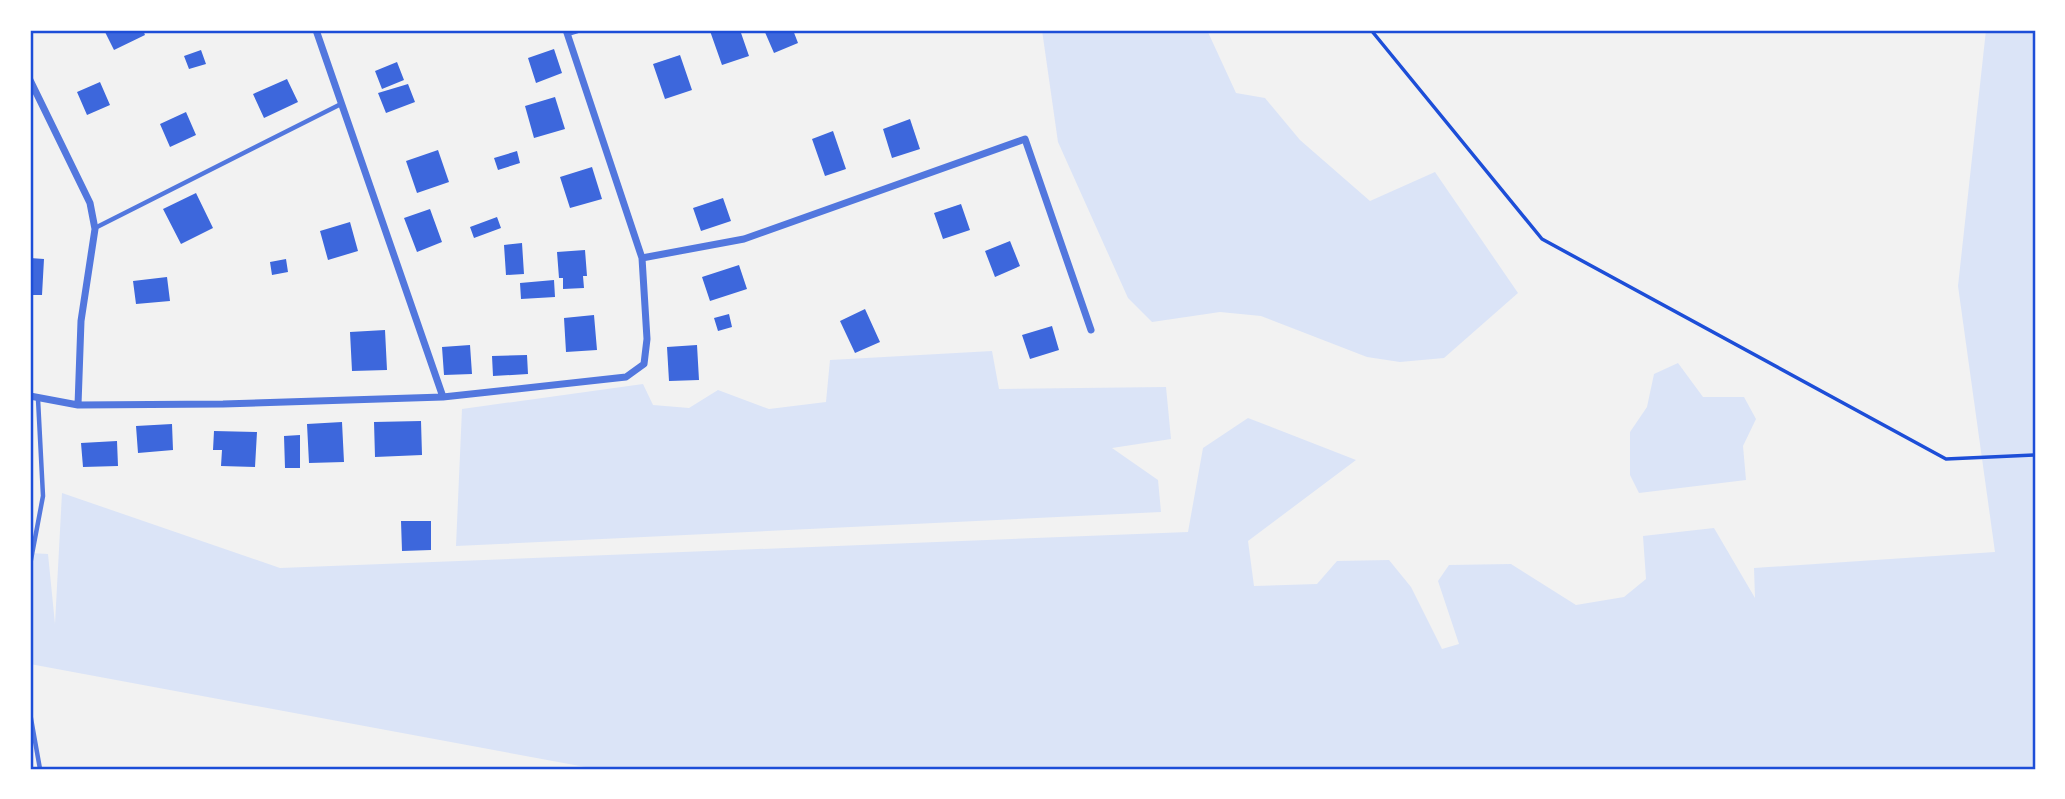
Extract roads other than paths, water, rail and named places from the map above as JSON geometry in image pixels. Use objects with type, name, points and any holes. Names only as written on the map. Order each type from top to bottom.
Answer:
[{"type":"street","points":[[316,30],[443,397]]},
{"type":"street","points":[[34,397],[78,405],[223,404],[443,397],[626,377],[644,363],[647,339],[642,258],[567,32],[578,30]]},
{"type":"street","points":[[30,80],[90,203],[95,229],[81,321],[78,405]]},
{"type":"street","points":[[642,258],[744,239],[1026,139],[1091,330]]},
{"type":"lane","points":[[95,229],[341,104]]},
{"type":"lane","points":[[30,565],[43,496],[34,397]]},
{"type":"lane","points":[[30,713],[40,769]]}]
